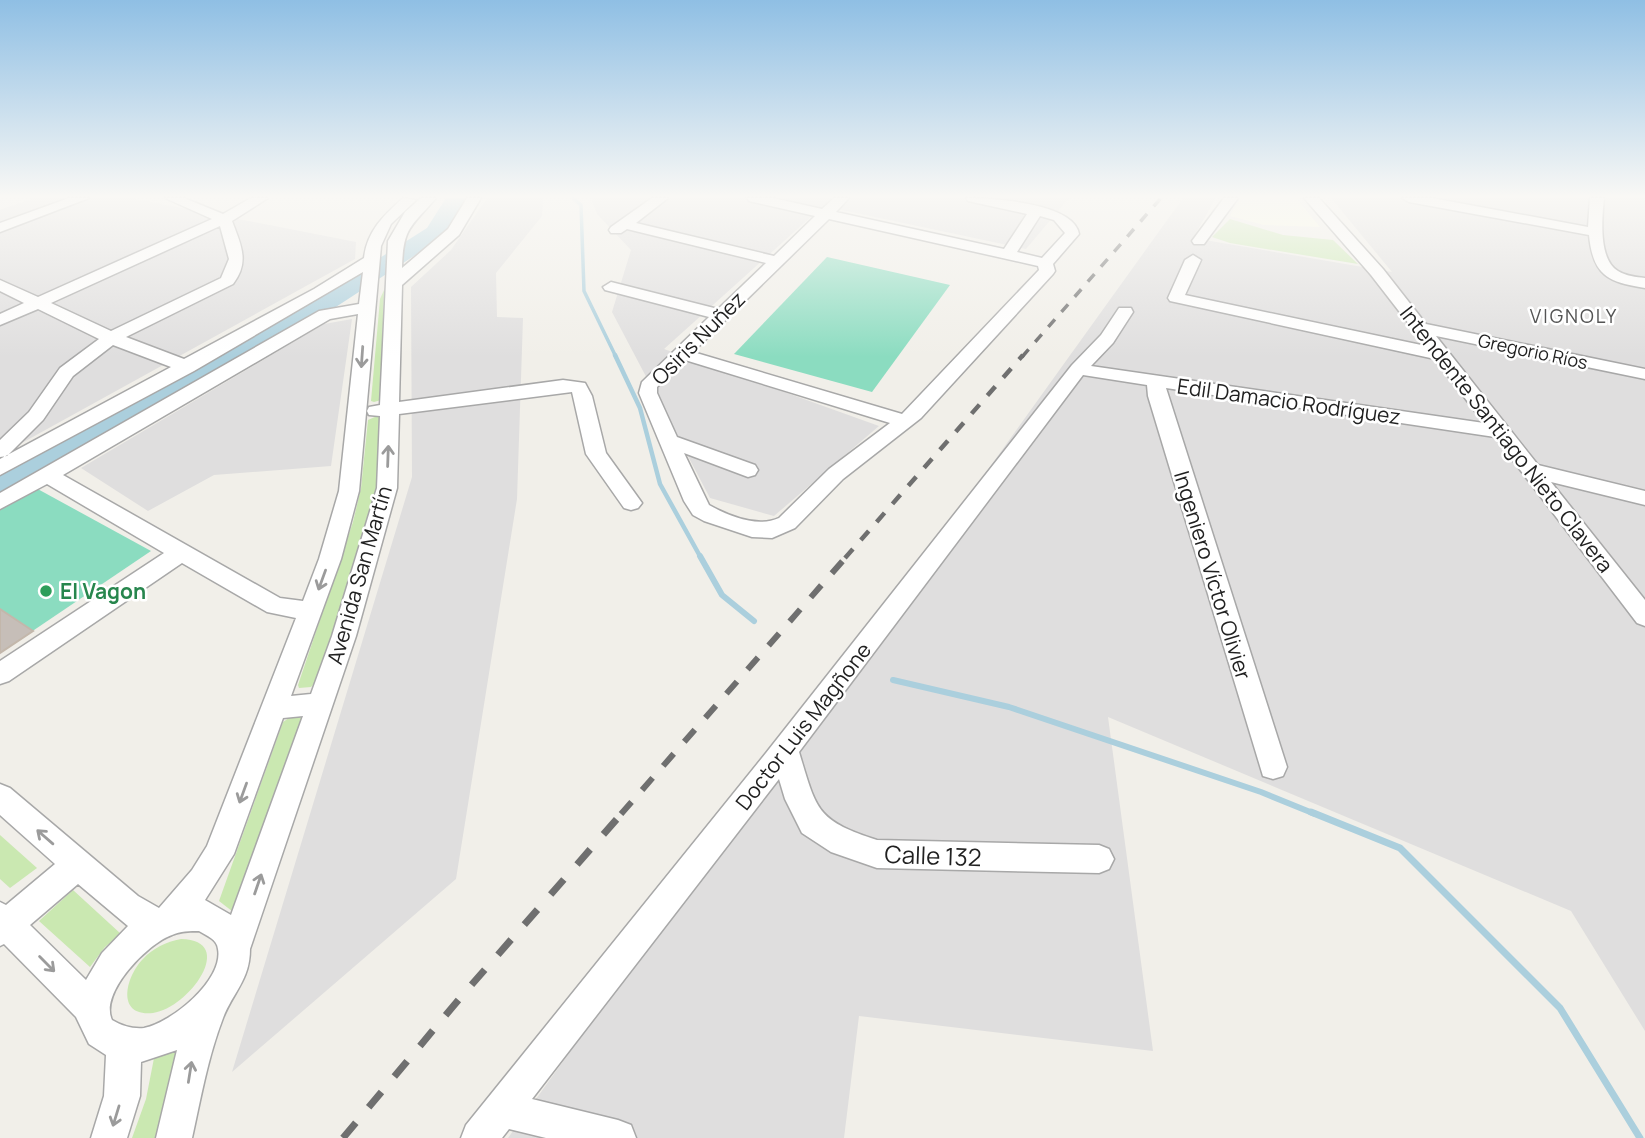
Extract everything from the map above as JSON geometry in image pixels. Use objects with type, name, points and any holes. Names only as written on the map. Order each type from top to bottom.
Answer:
[{"type":"street","points":[[0,320],[153,251]]},
{"type":"street","points":[[4,458],[66,372],[111,338],[226,281],[237,271],[234,251]]},
{"type":"street","name":"Avenida San Martín","points":[[93,1010],[97,991],[106,972],[128,946],[162,923],[203,880],[219,854],[275,708],[330,559],[349,491],[369,281],[375,251]]},
{"type":"street","name":"Avenida San Martín","points":[[174,1138],[192,1054],[213,1003],[226,984],[233,966],[235,948],[357,595],[387,488],[394,251]]},
{"type":"street","points":[[393,273],[426,251]]},
{"type":"street","points":[[729,251],[776,261]]},
{"type":"street","name":"Osiris Nuñez","points":[[786,251],[648,386],[648,393],[701,510],[752,530],[764,530],[787,523],[836,474],[914,414],[1047,271],[1045,263]]},
{"type":"street","points":[[991,251],[1045,263],[1056,251]]},
{"type":"street","points":[[1008,255],[1010,251]]},
{"type":"street","name":"Intendente Santiago Nieto Clavera","points":[[1358,251],[1645,617]]},
{"type":"street","points":[[1600,251],[1606,269],[1626,280],[1645,283]]},
{"type":"street","points":[[1192,260],[1176,298],[1441,355]]},
{"type":"street","points":[[4,458],[188,367],[320,292],[369,281]]},
{"type":"street","points":[[0,502],[325,315],[369,281]]},
{"type":"street","points":[[0,285],[111,338],[188,367]]},
{"type":"street","points":[[611,287],[720,315]]},
{"type":"street","name":"Doctor Luis Magñone","points":[[479,1138],[785,750],[1078,369],[1107,339],[1125,312]]},
{"type":"street","name":"Gregorio Ríos","points":[[1421,328],[1645,374]]},
{"type":"street","points":[[682,354],[904,421]]},
{"type":"street","name":"Edil Damacio Rodríguez","points":[[1078,369],[1501,432]]},
{"type":"street","name":"Ingeniero Víctor Olivier","points":[[1156,382],[1157,397],[1273,767]]},
{"type":"street","points":[[358,414],[564,386],[578,387],[583,396],[596,454],[631,503]]},
{"type":"street","points":[[670,441],[748,470]]},
{"type":"street","points":[[1531,470],[1645,498]]},
{"type":"street","points":[[47,475],[275,606],[311,611]]},
{"type":"street","points":[[0,674],[180,553]]},
{"type":"street","points":[[275,708],[320,704]]},
{"type":"street","name":"Calle 132","points":[[785,750],[799,799],[812,824],[841,842],[877,854],[1098,859]]},
{"type":"street","points":[[0,797],[127,907],[162,923]]},
{"type":"street","points":[[77,865],[2,924],[93,1010],[97,1027],[107,1039],[124,1045],[122,1096],[109,1138]]},
{"type":"street","name":"Avenida San Martín","points":[[162,923],[182,916],[203,915],[219,920],[231,932],[235,948]]},
{"type":"street","name":"Avenida San Martín","points":[[124,1045],[146,1045],[170,1037],[193,1022],[213,1003]]},
{"type":"street","points":[[502,1109],[618,1138]]},
{"type":"shaded area","points":[[0,251],[355,251],[355,259],[0,455]]},
{"type":"shaded area","points":[[450,251],[514,251],[496,273],[497,317],[523,318],[517,499],[456,879],[232,1072],[412,477],[411,287]]},
{"type":"shaded area","points":[[631,251],[773,251],[664,349],[879,426],[774,516],[710,498],[612,312]]},
{"type":"shaded area","points":[[1145,251],[1270,251],[1392,272],[1375,251],[1645,251],[1645,1031],[1571,911],[1108,717],[1153,1051],[859,1016],[844,1138],[508,1138]]},
{"type":"shaded area","points":[[352,319],[331,466],[214,475],[148,511],[81,468],[324,324]]},
{"type":"green space","points":[[1279,251],[1345,251],[1358,264]]},
{"type":"green space","points":[[827,257],[950,285],[872,392],[734,354]]},
{"type":"green space","points":[[384,290],[381,400],[374,402],[371,401],[380,299]]},
{"type":"green space","points":[[377,416],[381,418],[381,462],[370,520],[315,683],[311,687],[299,688],[353,522],[361,488],[368,420]]},
{"type":"green space","name":"El Vagon","points":[[34,487],[151,551],[0,653],[0,506]]},
{"type":"green space","points":[[300,717],[303,720],[237,915],[219,901],[283,722],[289,718]]},
{"type":"green space","points":[[0,835],[37,868],[10,888],[0,879]]},
{"type":"green space","points":[[73,890],[121,934],[105,947],[90,967],[39,921]]},
{"type":"green space","points":[[181,939],[198,942],[206,950],[207,962],[193,988],[167,1008],[153,1013],[141,1013],[133,1009],[127,994],[137,966],[155,949]]},
{"type":"green space","points":[[180,1040],[173,1091],[156,1138],[132,1138],[146,1099],[156,1048]]},
{"type":"building","points":[[0,609],[33,631],[0,653]]},
{"type":"waterway","points":[[0,486],[310,313],[406,251]]},
{"type":"waterway","points":[[583,251],[584,291],[616,357]]},
{"type":"waterway","points":[[615,355],[640,408],[660,484],[701,558]]},
{"type":"waterway","points":[[700,556],[722,595],[754,621]]},
{"type":"waterway","points":[[893,680],[1009,707],[1261,792],[1315,814]]},
{"type":"waterway","points":[[1311,812],[1400,848],[1560,1008],[1640,1138]]},
{"type":"railway","points":[[1022,357],[1115,251]]},
{"type":"railway","points":[[845,558],[1023,355]]},
{"type":"railway","points":[[621,814],[847,556]]},
{"type":"railway","points":[[343,1138],[460,998],[623,812]]},
{"type":"place","name":"El Vagon","points":[[46,591]]},
{"type":"district","name":"VIGNOLY","points":[[1574,316]]}]
